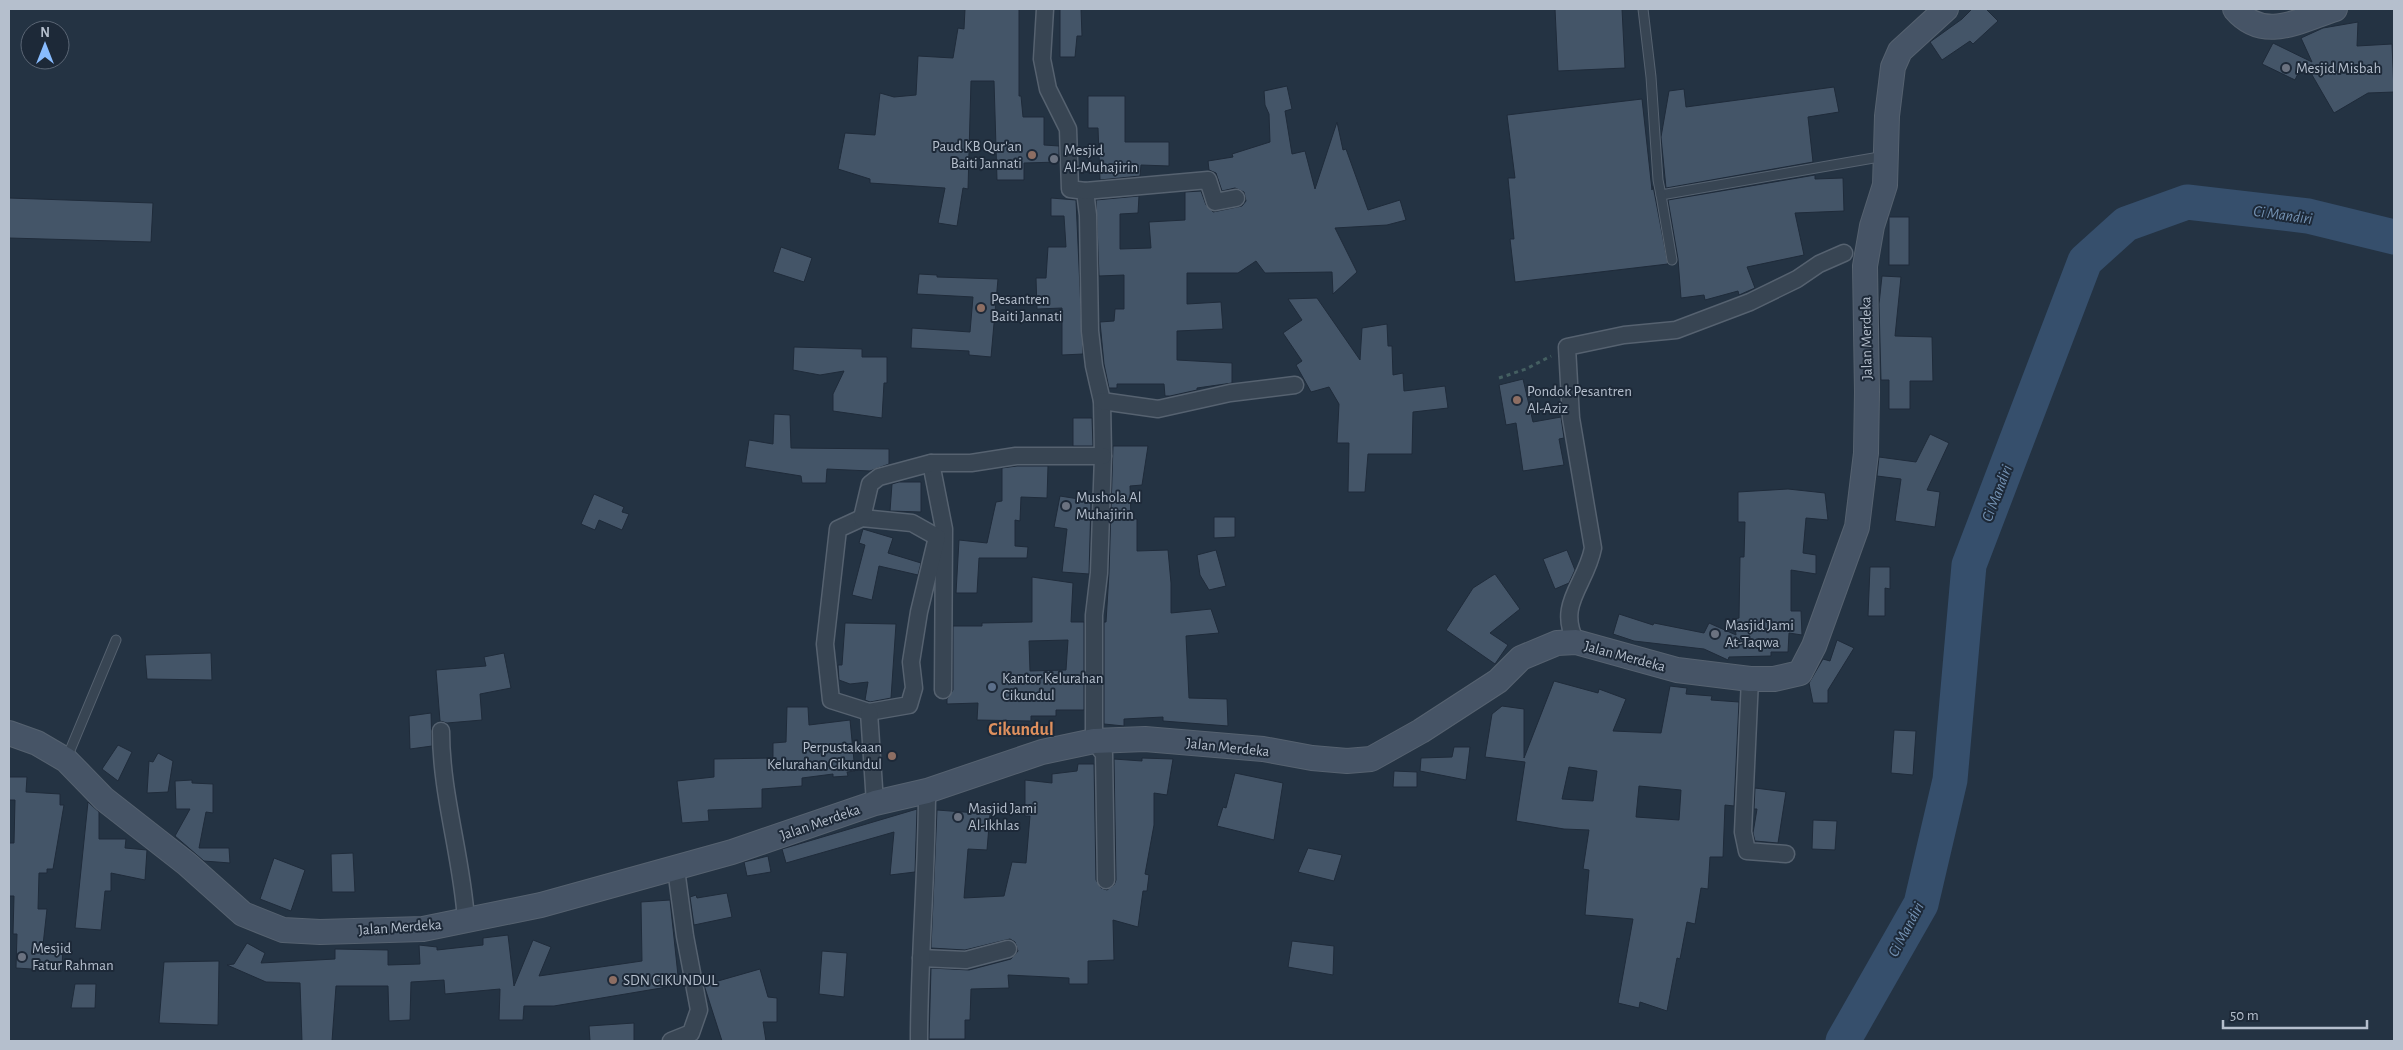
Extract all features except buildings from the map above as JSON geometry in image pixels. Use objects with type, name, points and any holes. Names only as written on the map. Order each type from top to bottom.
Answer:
[{"type":"street","points":[[1045,9],[1042,59],[1048,89],[1068,129],[1070,189],[1085,191],[1208,180],[1215,202],[1236,198]]},
{"type":"street","name":"Jalan Merdeka","points":[[9,734],[36,743],[66,760],[104,799],[187,864],[243,914],[283,930],[320,932],[423,929],[541,905],[676,869],[875,803],[927,791],[1042,752],[1094,741],[1145,739],[1263,749],[1312,758],[1347,761],[1372,759],[1421,731],[1498,682],[1521,658],[1557,643],[1576,642],[1677,670],[1750,679],[1774,679],[1800,673],[1814,646],[1857,526],[1866,453],[1865,266],[1872,226],[1885,185],[1885,156],[1893,67],[1900,51],[1946,9]]},
{"type":"street","points":[[2235,9],[2243,19],[2261,27],[2294,25],[2335,9]]},
{"type":"street","points":[[1085,191],[1088,215],[1090,331],[1094,366],[1102,401],[1103,456],[1099,573],[1094,615],[1094,741],[1104,754],[1106,880]]},
{"type":"street","points":[[1576,642],[1569,629],[1572,597],[1590,566],[1593,548],[1571,418],[1567,347],[1624,335],[1676,330],[1750,302],[1844,253]]},
{"type":"street","points":[[1102,401],[1158,409],[1230,394],[1296,385]]},
{"type":"street","points":[[862,518],[870,484],[879,477],[931,462],[971,464],[1016,456],[1103,456]]},
{"type":"street","points":[[931,462],[944,529],[943,690]]},
{"type":"street","points":[[862,518],[912,523],[937,537],[919,612],[911,662],[914,688],[909,705],[869,712],[831,700],[826,644],[838,529],[862,518]]},
{"type":"street","points":[[1750,679],[1742,832],[1747,851],[1786,854]]},
{"type":"street","points":[[869,712],[875,803]]},
{"type":"street","points":[[441,731],[441,756],[464,883],[466,920]]},
{"type":"street","points":[[919,1041],[927,791]]},
{"type":"street","points":[[671,1041],[691,1032],[699,1010],[685,936],[676,869]]},
{"type":"street","points":[[921,958],[966,960],[1008,949]]},
{"type":"lane","points":[[1643,9],[1651,76],[1658,180],[1672,260]]},
{"type":"lane","points":[[1662,195],[1885,156]]},
{"type":"lane","points":[[66,760],[116,640]]},
{"type":"path","points":[[1499,378],[1526,369],[1567,347]]},
{"type":"waterway","name":"Ci Mandiri","points":[[1843,1041],[1921,904],[1950,780],[1969,565],[2085,261],[2126,224],[2187,202],[2308,216],[2394,237]]},
{"type":"place","name":"Mesjid Misbah","points":[[2286,68]]},
{"type":"place","name":"Paud KB Qur'an Baiti Jannati","points":[[1032,155]]},
{"type":"place","name":"Mesjid Al-Muhajirin","points":[[1054,159]]},
{"type":"place","name":"Pesantren Baiti Jannati","points":[[981,308]]},
{"type":"place","name":"Pondok Pesantren Al-Aziz","points":[[1517,400]]},
{"type":"place","name":"Mushola Al Muhajirin","points":[[1066,506]]},
{"type":"place","name":"Masjid Jami At-Taqwa","points":[[1715,634]]},
{"type":"place","name":"Kantor Kelurahan Cikundul","points":[[992,687]]},
{"type":"place","name":"Perpustakaan Kelurahan Cikundul","points":[[892,756]]},
{"type":"place","name":"Masjid Jami Al-Ikhlas","points":[[958,817]]},
{"type":"place","name":"Mesjid Fatur Rahman","points":[[22,957]]},
{"type":"place","name":"SDN CIKUNDUL","points":[[613,980]]},
{"type":"district","name":"Cikundul","points":[[1021,729]]}]
